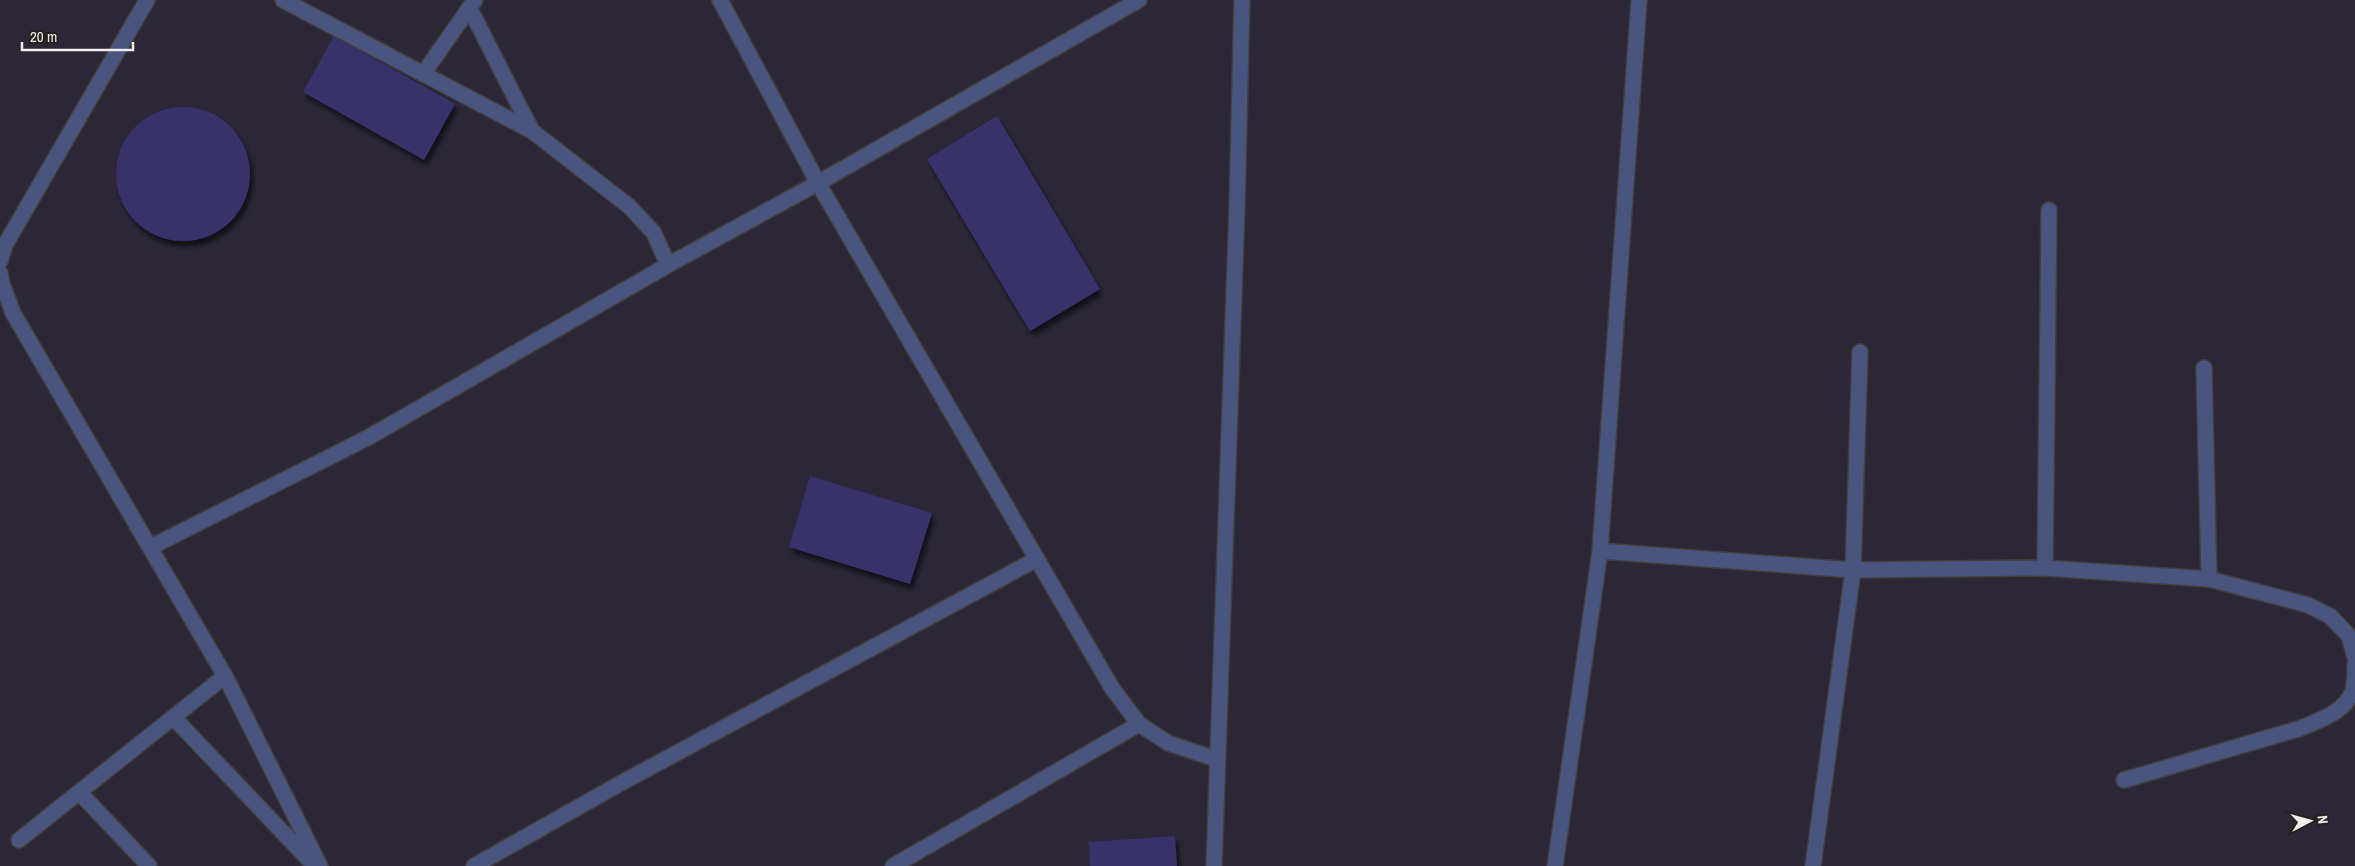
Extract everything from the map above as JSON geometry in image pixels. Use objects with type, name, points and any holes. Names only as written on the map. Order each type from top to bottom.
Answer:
[{"type":"lane","points":[[0,261],[5,245],[146,0]]},
{"type":"lane","points":[[283,0],[532,131],[630,207],[654,233],[668,265]]},
{"type":"lane","points":[[720,0],[818,183],[1112,688],[1139,724],[1168,743],[1216,759]]},
{"type":"lane","points":[[151,547],[369,437],[668,265],[818,183],[1139,0]]},
{"type":"lane","points":[[1214,866],[1216,759],[1237,207],[1242,0]]},
{"type":"lane","points":[[1555,866],[1600,551],[1639,0]]},
{"type":"lane","points":[[423,74],[472,5],[532,131]]},
{"type":"lane","points":[[2045,568],[2049,210]]},
{"type":"lane","points":[[0,272],[2,284],[13,314],[151,547],[224,676],[320,866]]},
{"type":"lane","points":[[1813,866],[1853,570],[1860,352]]},
{"type":"lane","points":[[2204,368],[2209,579]]},
{"type":"lane","points":[[1600,551],[1853,570],[2045,568],[2209,579],[2308,605],[2330,616],[2349,636],[2355,658]]},
{"type":"lane","points":[[474,866],[620,783],[1037,559]]},
{"type":"lane","points":[[2124,780],[2298,729],[2323,719],[2344,705],[2354,690],[2355,664]]},
{"type":"lane","points":[[19,840],[174,718],[224,676]]},
{"type":"lane","points":[[174,718],[315,866]]},
{"type":"lane","points":[[893,866],[1139,724]]},
{"type":"lane","points":[[80,793],[149,866]]},
{"type":"shaded area","points":[[0,0],[2355,0],[2355,866],[0,866]]},
{"type":"building","points":[[334,36],[455,104],[424,160],[303,92]]},
{"type":"building","points":[[183,107],[208,112],[230,127],[245,149],[250,174],[245,199],[230,221],[208,236],[183,241],[158,236],[136,221],[121,199],[116,174],[121,149],[136,127],[158,112]]},
{"type":"building","points":[[997,116],[1100,289],[1030,331],[927,159]]},
{"type":"building","points":[[810,476],[932,513],[910,584],[789,547]]},
{"type":"building","points":[[1175,836],[1177,866],[1090,866],[1089,842]]}]
